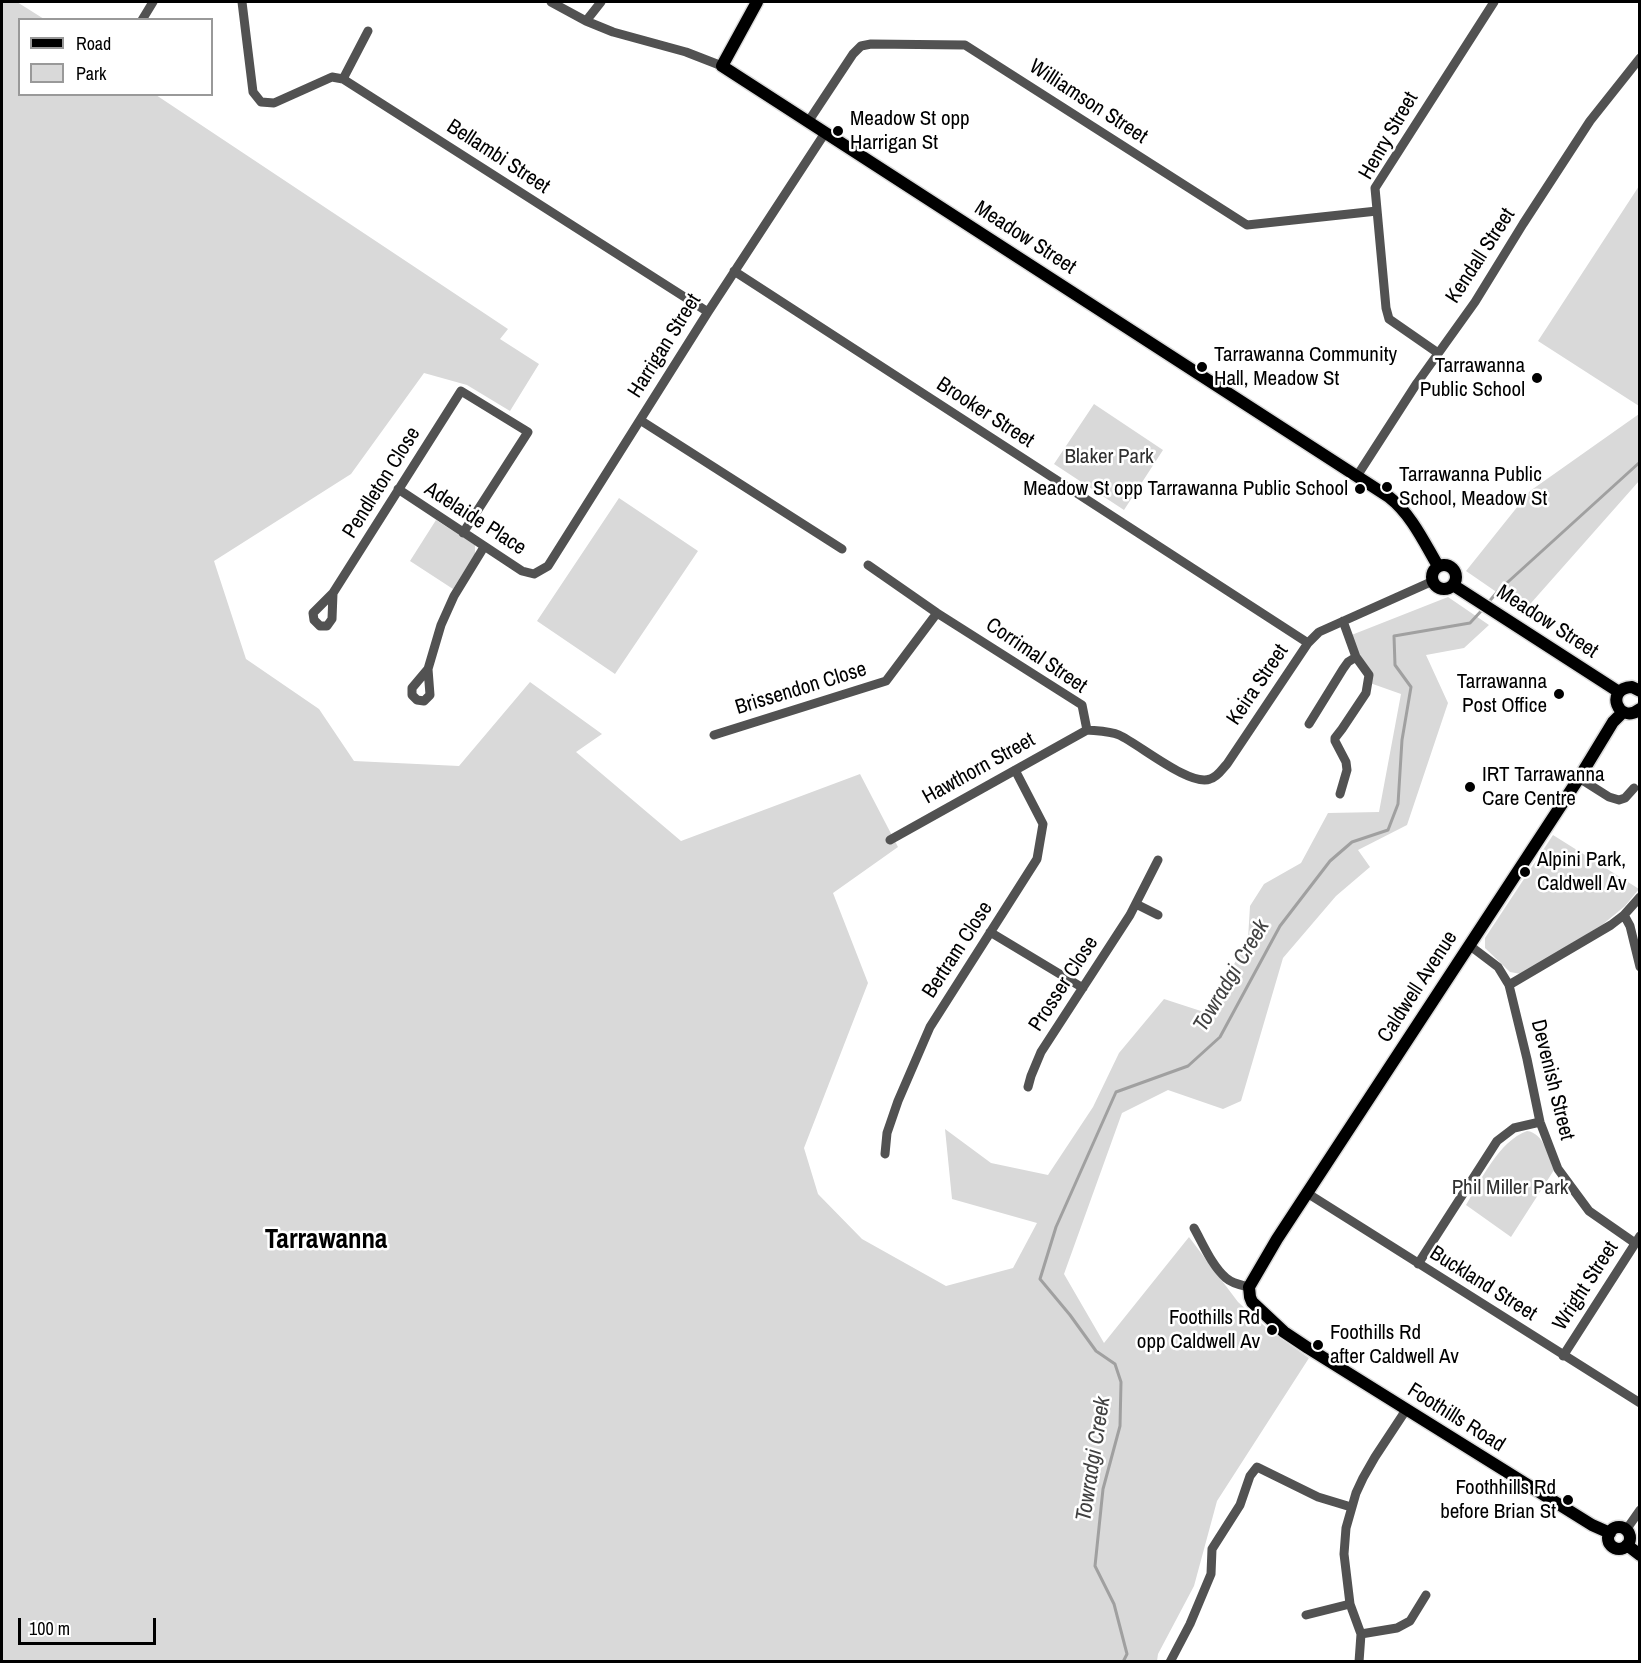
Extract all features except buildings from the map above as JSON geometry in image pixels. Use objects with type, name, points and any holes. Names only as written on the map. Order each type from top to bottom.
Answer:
[{"type":"main road","points":[[722,66],[757,2]]},
{"type":"main road","name":"Meadow Street","points":[[722,66],[1389,496],[1402,508],[1438,566]]},
{"type":"main road","points":[[1447,565],[1454,569],[1456,577],[1453,585],[1442,589],[1433,581],[1433,571],[1438,566],[1447,565]]},
{"type":"main road","name":"Meadow Street","points":[[1453,585],[1619,692]]},
{"type":"main road","points":[[1639,687],[1628,687],[1619,692],[1616,701],[1623,712],[1629,714],[1640,709]]},
{"type":"main road","name":"Caldwell Avenue","points":[[1249,1287],[1277,1239],[1579,778],[1613,722],[1623,712]]},
{"type":"main road","name":"Foothills Road","points":[[1249,1287],[1252,1302],[1284,1332],[1592,1525],[1610,1533]]},
{"type":"main road","points":[[1619,1527],[1626,1530],[1630,1537],[1627,1545],[1620,1549],[1613,1546],[1609,1539],[1610,1533],[1619,1527]]},
{"type":"main road","points":[[1627,1545],[1640,1555]]},
{"type":"street","points":[[143,18],[153,2]]},
{"type":"street","points":[[242,2],[254,92],[261,102],[274,104],[332,77],[343,79],[369,31]]},
{"type":"street","name":"Meadow Street","points":[[551,2],[586,21],[613,32],[686,51],[722,66]]},
{"type":"street","points":[[586,21],[601,2]]},
{"type":"street","name":"Henry Street","points":[[1437,353],[1389,319],[1386,308],[1375,188],[1494,2]]},
{"type":"street","name":"Williamson Street","points":[[808,122],[853,54],[861,46],[871,44],[965,45],[1247,225],[1377,211]]},
{"type":"street","name":"Kendall Street","points":[[1357,476],[1437,353],[1475,302],[1590,121],[1640,58]]},
{"type":"street","name":"Bellambi Street","points":[[343,79],[708,312]]},
{"type":"street","name":"Harrigan Street","points":[[534,574],[548,566],[708,312],[825,133]]},
{"type":"street","name":"Brooker Street","points":[[734,272],[1308,643]]},
{"type":"street","name":"Pendleton Close","points":[[333,593],[461,391],[528,432],[463,533]]},
{"type":"street","points":[[640,420],[842,549]]},
{"type":"street","name":"Adelaide Place","points":[[398,489],[522,571],[534,574]]},
{"type":"street","points":[[428,669],[441,625],[454,596],[484,547]]},
{"type":"street","name":"Corrimal Street","points":[[868,565],[938,613],[1082,705],[1087,730]]},
{"type":"street","name":"Keira Street","points":[[1087,730],[1118,734],[1189,777],[1210,779],[1227,764],[1308,643],[1319,632],[1433,581]]},
{"type":"street","name":"Brissendon Close","points":[[714,735],[886,681],[938,613]]},
{"type":"street","points":[[1340,794],[1347,770],[1346,762],[1335,738],[1366,693],[1369,675],[1356,657],[1343,621]]},
{"type":"street","points":[[1309,724],[1342,669],[1356,657]]},
{"type":"street","name":"Hawthorn Street","points":[[890,840],[1087,730]]},
{"type":"street","name":"Bertram Close","points":[[885,1154],[887,1133],[898,1101],[930,1028],[1037,859],[1042,824],[1014,770]]},
{"type":"street","points":[[1579,778],[1614,799],[1625,798],[1634,789]]},
{"type":"street","name":"Prosser Close","points":[[1028,1087],[1041,1052],[1136,904],[1158,860]]},
{"type":"street","points":[[1509,985],[1611,925],[1624,915],[1640,897]]},
{"type":"street","points":[[1136,904],[1158,915]]},
{"type":"street","points":[[1624,915],[1630,926],[1640,967]]},
{"type":"street","points":[[990,932],[1083,988]]},
{"type":"street","name":"Devenish Street","points":[[1469,945],[1498,966],[1509,985],[1540,1122],[1558,1169],[1589,1211],[1637,1240]]},
{"type":"street","points":[[1418,1264],[1497,1142],[1514,1128],[1540,1122]]},
{"type":"street","name":"Buckland Street","points":[[1307,1193],[1640,1403]]},
{"type":"street","points":[[1194,1228],[1215,1265],[1226,1278],[1236,1284],[1249,1287]]},
{"type":"street","name":"Wright Street","points":[[1563,1356],[1637,1240]]},
{"type":"street","points":[[1359,1662],[1361,1634],[1350,1604],[1344,1554],[1346,1528],[1356,1493],[1375,1457],[1406,1410]]},
{"type":"street","points":[[1170,1662],[1190,1624],[1211,1574],[1212,1550],[1240,1505],[1250,1476],[1257,1467],[1318,1497],[1351,1507]]},
{"type":"street","points":[[1626,1530],[1640,1510]]},
{"type":"street","points":[[1361,1634],[1396,1628],[1410,1621],[1426,1595]]},
{"type":"street","points":[[1306,1615],[1350,1604]]},
{"type":"green space","points":[[2,2],[17,2],[42,18],[18,18],[18,96],[158,96],[508,329],[500,339],[539,364],[510,411],[467,385],[424,373],[351,474],[214,561],[246,659],[319,709],[354,761],[459,766],[530,682],[602,734],[576,752],[681,841],[860,774],[898,847],[833,893],[868,983],[804,1148],[818,1194],[862,1239],[946,1286],[1013,1268],[1037,1223],[952,1199],[945,1129],[991,1163],[1048,1175],[1093,1107],[1119,1053],[1164,999],[1207,1013],[1248,939],[1250,906],[1264,884],[1301,863],[1328,813],[1379,812],[1401,694],[1370,683],[1349,636],[1448,597],[1489,625],[1464,648],[1426,655],[1448,703],[1407,825],[1358,850],[1370,867],[1336,896],[1283,958],[1241,1101],[1223,1109],[1168,1090],[1122,1113],[1064,1274],[1104,1343],[1189,1237],[1238,1302],[1270,1331],[1309,1358],[1217,1501],[1194,1586],[1158,1654],[1157,1661],[2,1662]]},
{"type":"green space","points":[[1639,186],[1640,406],[1538,341]]},
{"type":"green space","name":"Blaker Park","points":[[1094,404],[1163,450],[1124,510],[1054,464]]},
{"type":"green space","points":[[1639,414],[1639,481],[1524,611],[1466,571],[1530,491]]},
{"type":"green space","points":[[619,498],[698,551],[615,674],[537,621]]},
{"type":"green space","points":[[436,520],[475,545],[475,554],[453,589],[410,561]]},
{"type":"green space","points":[[1553,835],[1639,889],[1625,906],[1602,925],[1521,974],[1510,972],[1485,948],[1485,938]]},
{"type":"green space","name":"Phil Miller Park","points":[[1527,1131],[1538,1136],[1554,1170],[1511,1237],[1466,1205],[1499,1152],[1517,1136]]},
{"type":"waterway","name":"Towradgi Creek","points":[[1487,604],[1498,591],[1640,462]]},
{"type":"waterway","name":"Towradgi Creek","points":[[1123,1662],[1127,1654],[1114,1604],[1095,1566],[1103,1489],[1120,1426],[1121,1382],[1115,1364],[1096,1351],[1040,1279],[1056,1227],[1116,1092],[1188,1066],[1220,1037],[1280,926],[1330,861],[1352,842],[1388,830],[1398,804],[1402,740],[1411,687],[1395,665],[1394,636],[1470,623],[1483,609]]},
{"type":"place","name":"Meadow St opp Harrigan St","points":[[838,131]]},
{"type":"place","name":"Tarrawanna Community Hall, Meadow St","points":[[1202,367]]},
{"type":"place","name":"Tarrawanna Public School","points":[[1537,378]]},
{"type":"place","name":"Tarrawanna Public School, Meadow St","points":[[1387,487]]},
{"type":"place","name":"Meadow St opp Tarrawanna Public School","points":[[1360,489]]},
{"type":"place","name":"Tarrawanna Post Office","points":[[1559,694]]},
{"type":"place","name":"IRT Tarrawanna Care Centre","points":[[1470,787]]},
{"type":"place","name":"Alpini Park, Caldwell Av","points":[[1525,872]]},
{"type":"place","name":"Foothills Rd opp Caldwell Av","points":[[1272,1330]]},
{"type":"place","name":"Foothills Rd after Caldwell Av","points":[[1318,1345]]},
{"type":"place","name":"Foothhills Rd before Brian St","points":[[1568,1500]]},
{"type":"district","name":"Tarrawanna","points":[[326,1241]]}]
